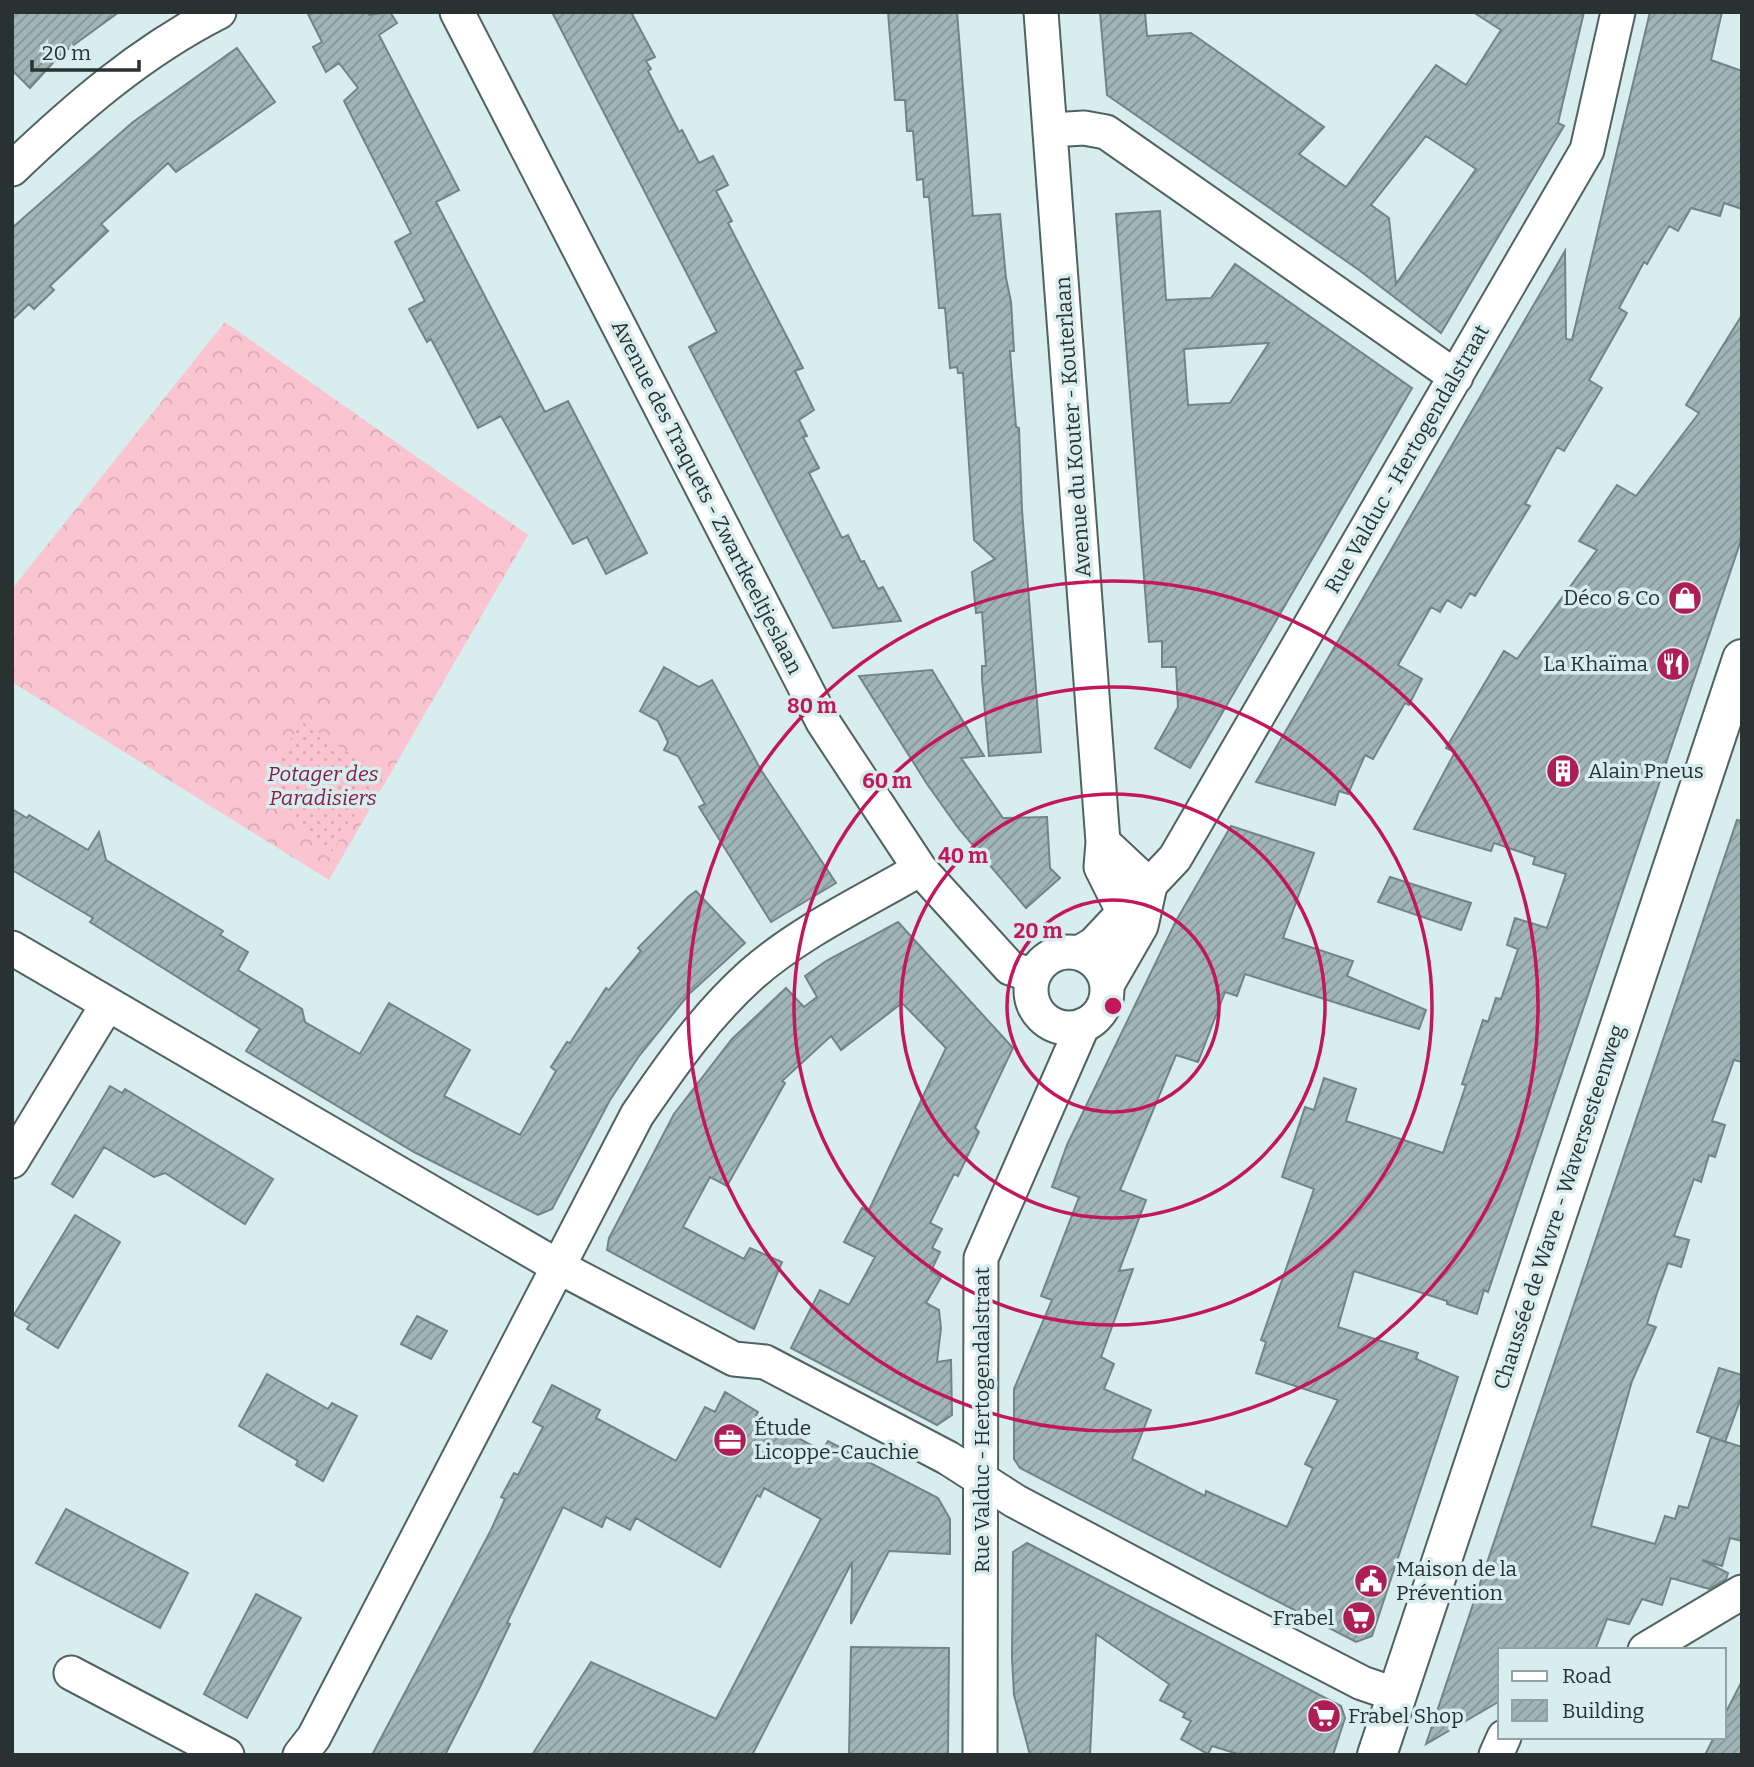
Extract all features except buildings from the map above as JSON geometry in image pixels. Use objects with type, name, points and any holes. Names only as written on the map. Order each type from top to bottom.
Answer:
[{"type":"main road","name":"Chaussée de Wavre - Waversesteenweg","points":[[1384,1753],[1397,1695],[1742,659]]},
{"type":"street","points":[[12,169],[58,125],[144,55],[219,12]]},
{"type":"street","name":"Avenue des Traquets - Zwartkeeltjeslaan","points":[[457,12],[823,722],[920,869],[1010,968],[1033,976]]},
{"type":"street","name":"Avenue du Kouter - Kouterlaan","points":[[1041,12],[1103,842],[1101,867],[1123,911]]},
{"type":"street","name":"Rue Valduc - Hertogendalstraat","points":[[1050,1100],[1043,1017],[1032,1000],[1033,976],[1051,956],[1065,952],[1079,953],[1094,944],[1175,858],[1587,150],[1618,12]]},
{"type":"street","points":[[1051,131],[1084,128],[1106,132],[1456,377]]},
{"type":"street","points":[[1103,842],[1150,886]]},
{"type":"street","points":[[300,1755],[314,1737],[637,1115],[688,1041],[753,974],[818,927],[920,869]]},
{"type":"street","name":"Rue Valduc - Hertogendalstraat","points":[[981,1755],[981,1258],[1083,1025],[1101,1009],[1107,985],[1141,926],[1150,886]]},
{"type":"street","points":[[12,948],[559,1267],[734,1359],[765,1362],[948,1458],[981,1481],[1350,1677],[1397,1695]]},
{"type":"street","points":[[1079,953],[1097,965],[1107,985]]},
{"type":"street","points":[[12,1161],[107,1005]]},
{"type":"street","points":[[1043,1017],[1062,1027],[1083,1025]]},
{"type":"street","points":[[1648,1648],[1742,1592]]},
{"type":"street","points":[[71,1673],[226,1755]]},
{"type":"street","points":[[1496,1755],[1503,1739]]},
{"type":"green space","points":[[225,322],[528,535],[329,880],[12,682],[12,589]]},
{"type":"green space","name":"Potager des Paradisiers","points":[[303,722],[380,774],[328,858],[299,825],[264,776]]},
{"type":"place","name":"Déco & Co","points":[[1685,598]]},
{"type":"place","name":"La Khaïma","points":[[1673,664]]},
{"type":"place","name":"Alain Pneus","points":[[1563,771]]},
{"type":"place","name":"Étude Licoppe-Cauchie","points":[[730,1440]]},
{"type":"place","name":"Maison de la Prévention","points":[[1371,1581]]},
{"type":"place","name":"Frabel","points":[[1359,1618]]},
{"type":"place","name":"Frabel Shop","points":[[1324,1716]]}]
